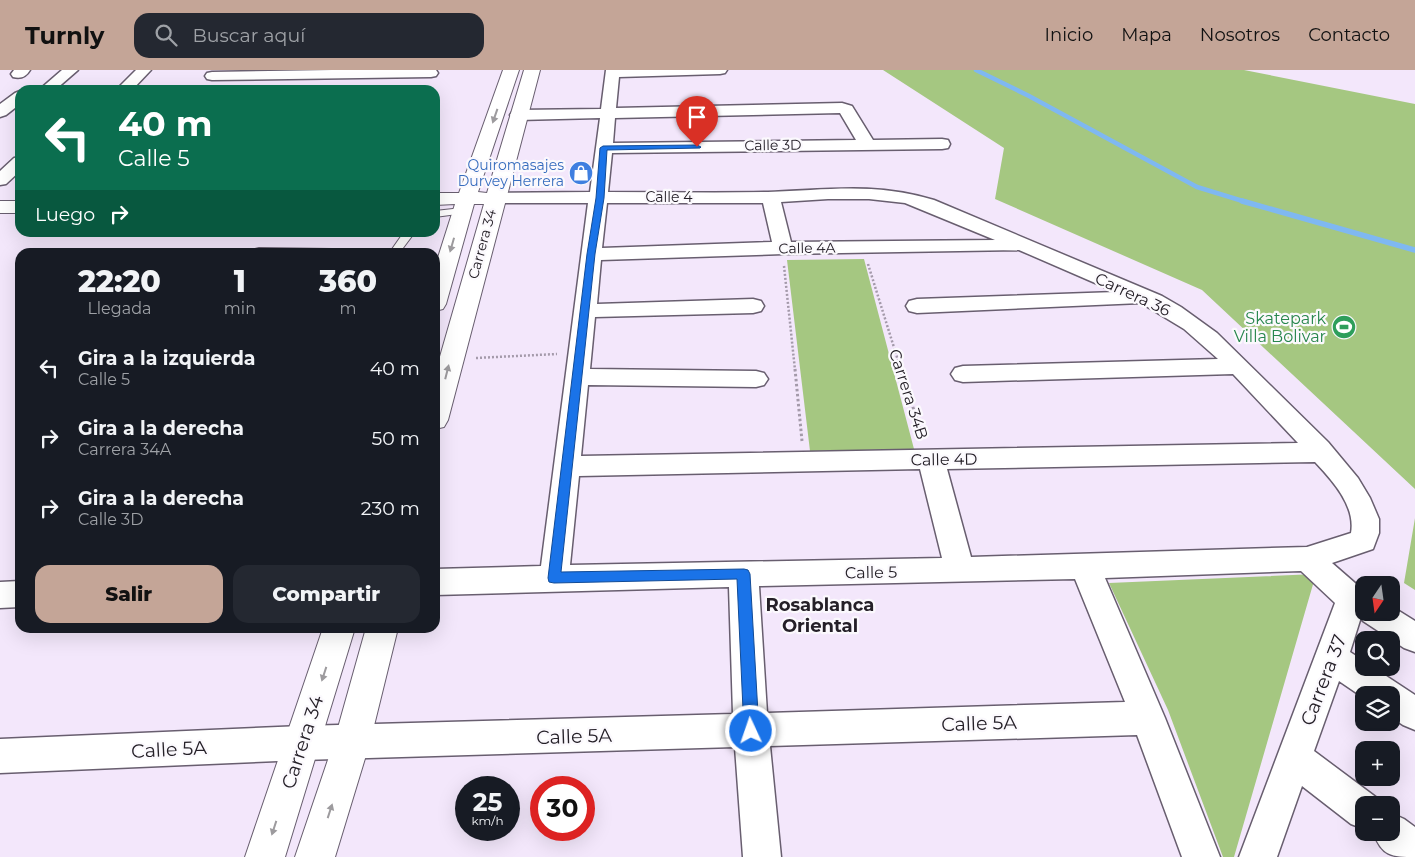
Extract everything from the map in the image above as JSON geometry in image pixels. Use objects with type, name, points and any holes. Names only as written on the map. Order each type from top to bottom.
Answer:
[{"type":"street","points":[[52,85],[71,70]]},
{"type":"street","points":[[128,85],[144,70]]},
{"type":"street","name":"Carrera 34","points":[[440,287],[465,204],[511,70]]},
{"type":"street","name":"Carrera 34","points":[[440,401],[532,70]]},
{"type":"street","points":[[554,578],[591,254],[600,198],[603,148],[613,71],[720,70]]},
{"type":"street","points":[[212,76],[289,72],[432,71],[425,85]]},
{"type":"street","points":[[0,94],[15,95]]},
{"type":"street","points":[[0,112],[15,99]]},
{"type":"street","points":[[518,115],[845,109],[867,144]]},
{"type":"street","name":"Calle 3D","points":[[603,148],[942,144]]},
{"type":"street","points":[[0,180],[15,166]]},
{"type":"street","name":"Calle 4","points":[[440,200],[465,204],[495,198],[771,197],[869,194],[903,197]]},
{"type":"street","points":[[771,197],[783,248]]},
{"type":"street","name":"Carrera 36","points":[[903,197],[927,204],[1162,305],[1184,319],[1238,366],[1321,452]]},
{"type":"street","points":[[0,207],[15,207]]},
{"type":"street","name":"Calle 4A","points":[[591,254],[783,248],[1023,246]]},
{"type":"street","points":[[917,306],[1145,297]]},
{"type":"street","points":[[585,311],[753,306]]},
{"type":"street","points":[[963,374],[1238,366]]},
{"type":"street","points":[[578,376],[756,379]]},
{"type":"street","points":[[1307,559],[1363,540],[1367,527],[1363,512],[1353,492],[1321,452]]},
{"type":"street","name":"Calle 4D","points":[[567,466],[1321,452]]},
{"type":"street","name":"Carrera 34B","points":[[931,459],[960,570]]},
{"type":"street","points":[[1307,559],[1355,599]]},
{"type":"street","name":"Calle 5","points":[[440,582],[1085,567],[1307,559]]},
{"type":"street","points":[[1085,567],[1148,718],[1201,857]]},
{"type":"street","points":[[744,574],[751,731],[762,857]]},
{"type":"street","points":[[0,595],[15,594]]},
{"type":"street","name":"Carrera 37","points":[[1258,857],[1293,757],[1332,658],[1355,619]]},
{"type":"street","points":[[1387,621],[1415,638]]},
{"type":"street","name":"Carrera 34","points":[[265,857],[337,633]]},
{"type":"street","points":[[315,857],[352,742],[381,633]]},
{"type":"street","points":[[1332,658],[1374,686]]},
{"type":"street","points":[[1400,704],[1415,714]]},
{"type":"street","name":"Calle 5A","points":[[0,756],[302,743],[1148,718]]},
{"type":"street","points":[[1293,757],[1355,804]]},
{"type":"street","points":[[1400,839],[1415,850]]},
{"type":"lane","points":[[440,212],[465,204]]},
{"type":"lane","points":[[398,248],[406,237]]},
{"type":"path","name":"Carrera 34B","points":[[862,247],[904,381],[931,459]]},
{"type":"path","points":[[783,248],[804,462]]},
{"type":"path","points":[[451,359],[580,352]]},
{"type":"green space","points":[[883,70],[1244,70],[1415,104],[1415,489],[1202,290],[995,199],[1004,148]]},
{"type":"green space","points":[[864,259],[914,449],[810,451],[787,260]]},
{"type":"green space","points":[[1415,518],[1415,590],[1404,583]]},
{"type":"green space","points":[[1316,574],[1234,857],[1223,857],[1168,710],[1109,583]]},
{"type":"waterway","points":[[976,70],[1029,96],[1197,187],[1246,202]]},
{"type":"waterway","points":[[1242,201],[1415,250]]},
{"type":"place","name":"Quiromasajes Durvey Herrera","points":[[581,173]]},
{"type":"place","name":"Skatepark Villa Bolivar","points":[[1344,327]]},
{"type":"district","name":"Rosablanca Oriental","points":[[820,615]]},
{"type":"route","points":[[697,147],[603,148],[600,198],[591,254],[554,578],[744,574],[751,731]]}]
